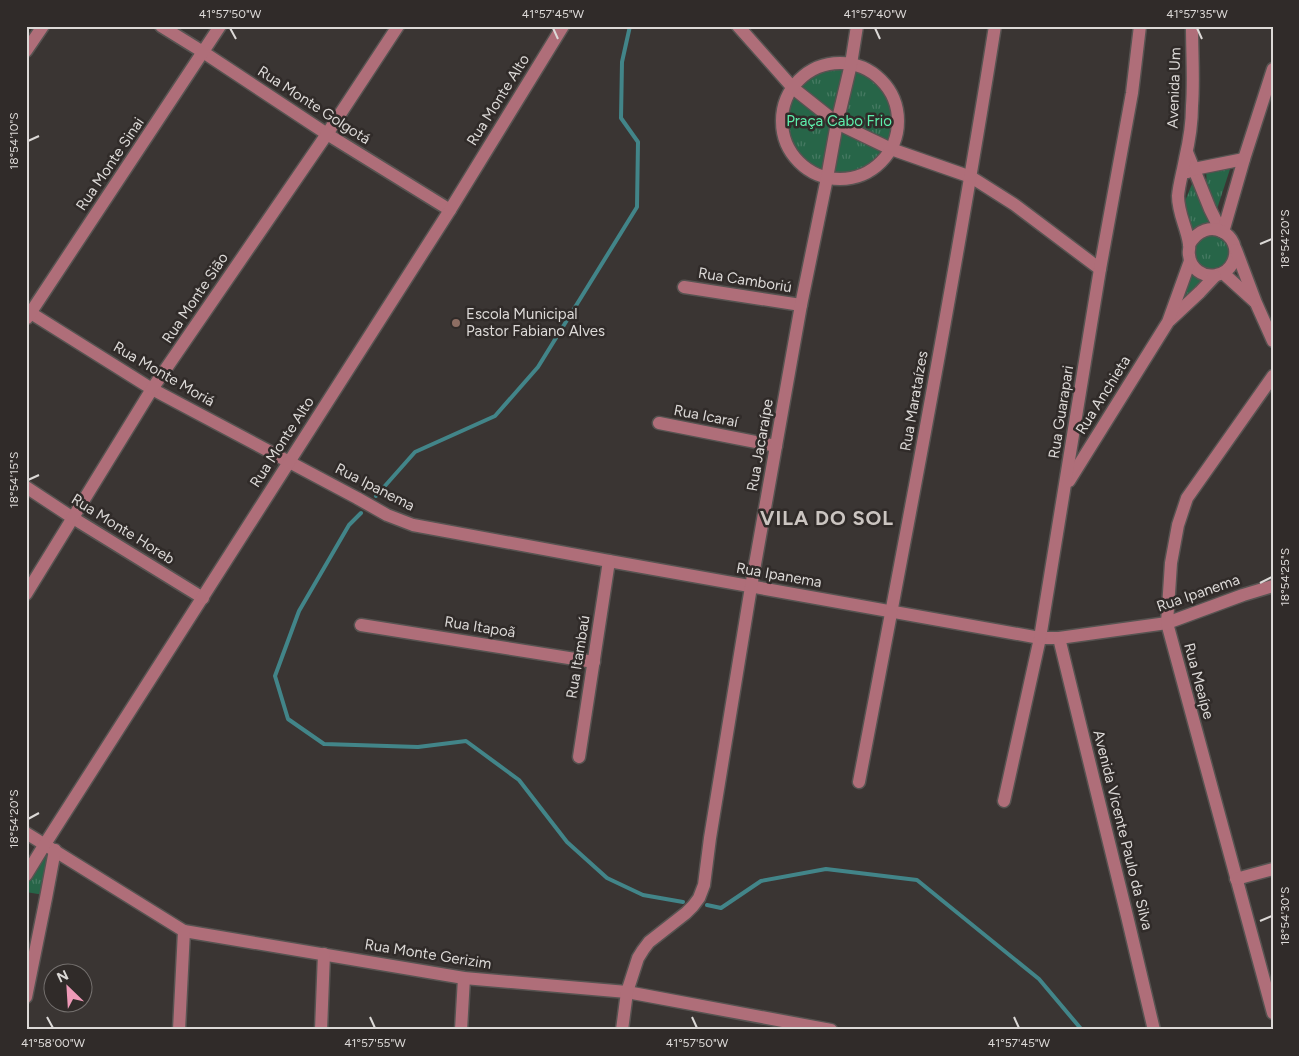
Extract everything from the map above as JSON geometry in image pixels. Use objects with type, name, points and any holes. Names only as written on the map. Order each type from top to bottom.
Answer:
[{"type":"street","points":[[26,50],[43,26]]},
{"type":"street","name":"Rua Monte Golgotá","points":[[161,26],[327,134],[450,210]]},
{"type":"street","name":"Rua Monte Sinai","points":[[28,314],[220,26]]},
{"type":"street","name":"Rua Monte Sião","points":[[26,594],[152,389],[327,134],[398,26]]},
{"type":"street","name":"Rua Monte Alto","points":[[26,875],[50,847],[203,598],[450,210],[563,26]]},
{"type":"street","points":[[738,26],[793,88],[836,123],[891,149],[971,177],[1015,205],[1100,269]]},
{"type":"street","name":"Rua Jacaraípe","points":[[622,1030],[627,992],[642,950],[693,906],[699,898],[704,885],[751,586],[801,305],[827,178],[836,123],[851,64],[857,26]]},
{"type":"street","name":"Rua Marataízes","points":[[859,782],[892,612],[971,177],[995,26]]},
{"type":"street","name":"Rua Guarapari","points":[[1004,801],[1040,638],[1100,269],[1132,93],[1140,26]]},
{"type":"street","name":"Avenida Um","points":[[1189,245],[1181,218],[1178,196],[1187,152],[1192,107],[1192,26]]},
{"type":"street","points":[[834,63],[851,64],[868,70],[883,81],[893,96],[898,114],[898,132],[891,149],[880,164],[864,174],[846,179],[827,178],[809,171],[795,158],[786,142],[782,124],[784,105],[793,88],[804,76],[819,67],[834,63]]},
{"type":"street","points":[[1222,231],[1273,68]]},
{"type":"street","name":"Avenida Um","points":[[1187,152],[1210,208],[1222,231]]},
{"type":"street","points":[[1182,176],[1194,169],[1244,159]]},
{"type":"street","points":[[1235,247],[1233,262],[1229,268],[1219,274],[1207,275],[1200,272],[1190,261],[1188,253],[1189,245],[1193,238],[1206,230],[1222,231],[1232,240],[1235,247],[1256,302],[1273,341]]},
{"type":"street","name":"Rua Anchieta","points":[[1066,486],[1168,322],[1190,261]]},
{"type":"street","points":[[1219,274],[1256,302]]},
{"type":"street","name":"Rua Anchieta","points":[[1168,322],[1219,274]]},
{"type":"street","name":"Rua Camboriú","points":[[684,287],[801,305]]},
{"type":"street","name":"Rua Monte Moriá","points":[[28,314],[152,389],[289,461]]},
{"type":"street","name":"Rua Meaípe","points":[[1273,376],[1187,498],[1178,526],[1171,563],[1167,624],[1273,1013]]},
{"type":"street","name":"Rua Icaraí","points":[[659,423],[776,446]]},
{"type":"street","name":"Rua Ipanema","points":[[289,461],[387,515],[413,525],[1040,638],[1059,638],[1167,624],[1243,595],[1273,586]]},
{"type":"street","name":"Rua Monte Horeb","points":[[26,487],[203,598]]},
{"type":"street","name":"Rua Itambaú","points":[[580,758],[609,561]]},
{"type":"street","name":"Rua Itapoã","points":[[361,625],[594,662]]},
{"type":"street","name":"Avenida Vicente Paulo da Silva","points":[[1059,638],[1128,916],[1154,1030]]},
{"type":"street","name":"Rua Monte Gerizim","points":[[26,833],[184,931],[464,978],[627,992],[767,1024],[830,1030]]},
{"type":"street","points":[[26,997],[46,898],[50,847]]},
{"type":"street","points":[[1236,879],[1273,869]]},
{"type":"street","points":[[179,1030],[184,931]]},
{"type":"street","points":[[321,1030],[324,954]]},
{"type":"street","points":[[461,1030],[464,978]]},
{"type":"green space","name":"Praça Cabo Frio","points":[[839,68],[859,72],[876,84],[888,101],[892,121],[888,141],[876,158],[859,170],[839,174],[819,170],[802,158],[790,141],[786,121],[790,101],[802,84],[819,72]]},
{"type":"green space","points":[[1231,166],[1217,209],[1207,185],[1206,171]]},
{"type":"green space","points":[[1196,180],[1212,224],[1200,226],[1191,231],[1183,206],[1192,184]]},
{"type":"green space","points":[[1210,233],[1222,236],[1230,246],[1230,259],[1221,269],[1204,270],[1193,256],[1195,244]]},
{"type":"green space","points":[[1191,274],[1205,279],[1177,308]]},
{"type":"green space","points":[[45,848],[52,852],[44,895],[26,892],[26,878]]},
{"type":"waterway","points":[[376,496],[415,452],[495,416],[538,367],[637,207],[638,142],[621,118],[622,62],[630,26]]},
{"type":"waterway","points":[[361,513],[349,525],[299,611],[275,676],[288,719],[324,744],[418,747],[466,741],[519,780],[567,842],[607,878],[643,895],[683,902]]},
{"type":"waterway","points":[[707,905],[721,908],[761,881],[826,869],[917,880],[1039,979],[1082,1030]]},
{"type":"place","name":"Escola Municipal Pastor Fabiano Alves","points":[[456,323]]},
{"type":"district","name":"VILA DO SOL","points":[[827,518]]}]
